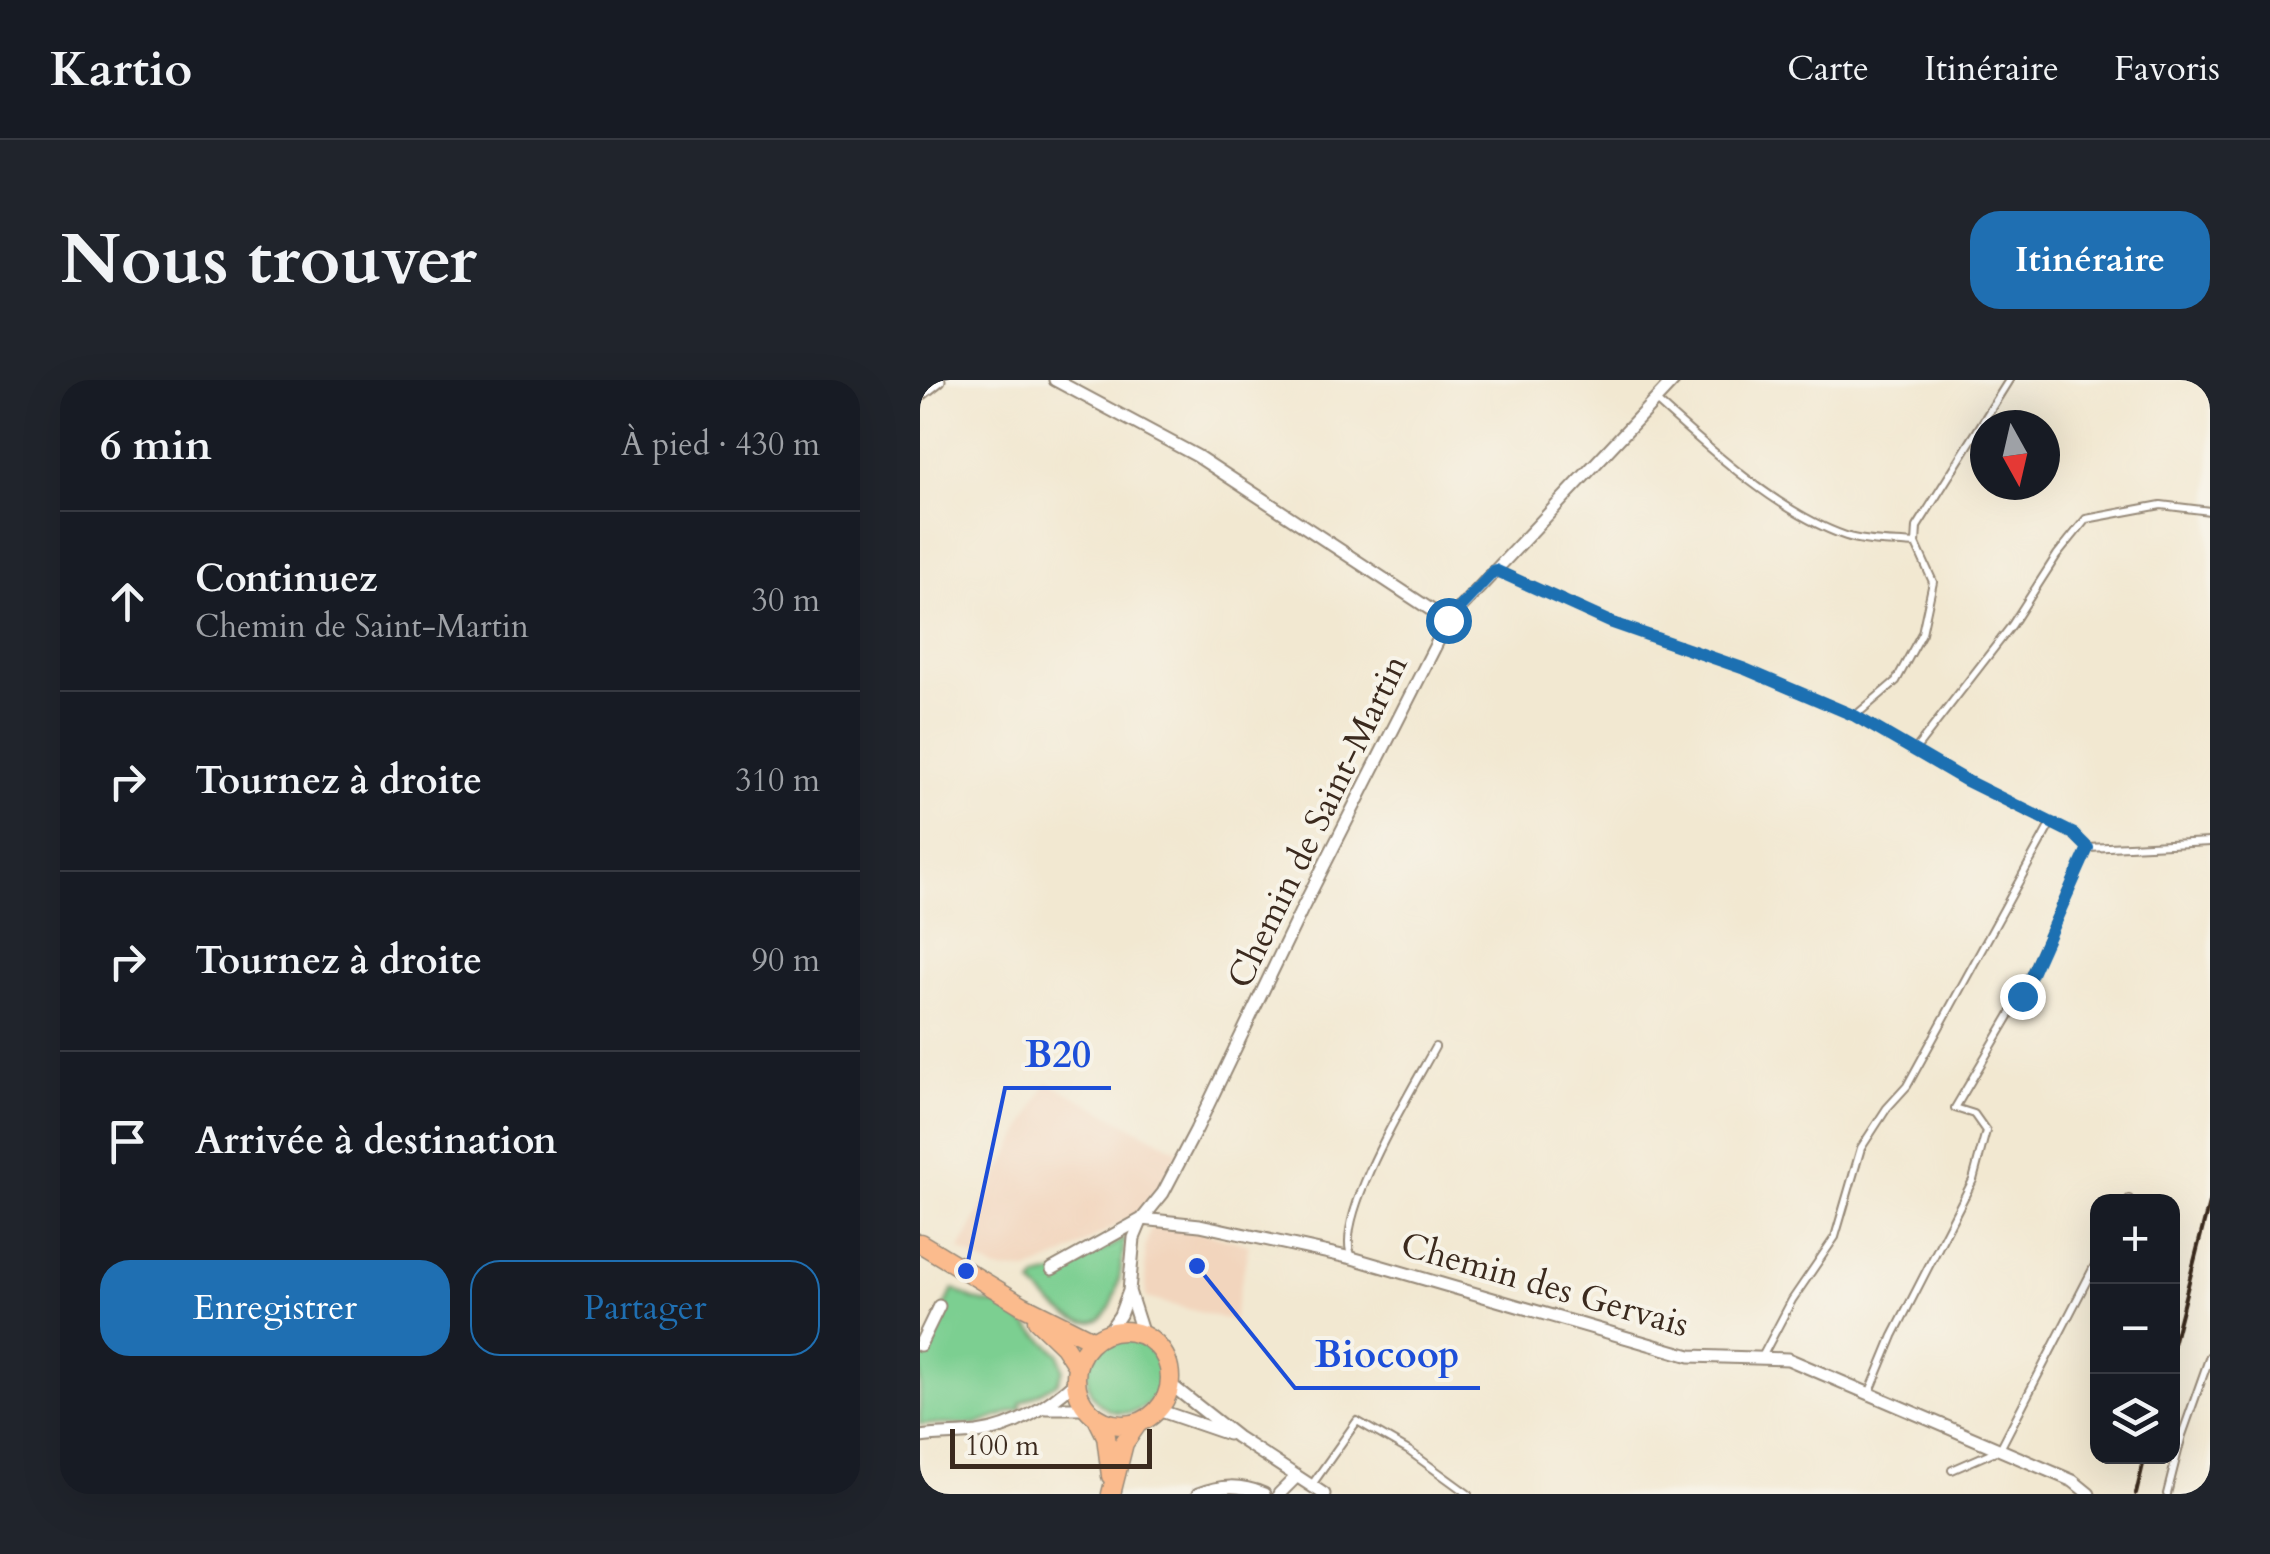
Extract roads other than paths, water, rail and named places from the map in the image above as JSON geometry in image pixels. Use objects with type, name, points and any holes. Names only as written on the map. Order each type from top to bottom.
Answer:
[{"type":"main road","points":[[920,1243],[1022,1306],[1100,1338]]},
{"type":"main road","points":[[1022,1306],[1064,1346],[1077,1373],[1079,1396],[1106,1436],[1112,1488]]},
{"type":"main road","points":[[1077,1373],[1100,1338],[1120,1331],[1143,1336],[1164,1356],[1170,1384],[1158,1410],[1138,1423],[1124,1443],[1112,1488]]},
{"type":"main road","points":[[1092,1413],[1117,1425],[1138,1423]]},
{"type":"street","points":[[920,394],[938,380]]},
{"type":"street","points":[[1055,380],[1198,456],[1448,620]]},
{"type":"street","name":"Chemin de Saint-Martin","points":[[1100,1338],[1120,1314],[1129,1291],[1134,1238],[1142,1219],[1163,1192],[1196,1130],[1448,620],[1674,380]]},
{"type":"street","points":[[1052,1269],[1142,1219]]},
{"type":"street","name":"Chemin des Gervais","points":[[1142,1219],[1200,1225],[1352,1258],[1690,1356],[1788,1359],[2073,1481],[2089,1494]]},
{"type":"street","name":"Chemin de Saint-Martin","points":[[1129,1291],[1143,1336]]},
{"type":"street","points":[[920,1345],[938,1306]]},
{"type":"street","points":[[920,1437],[1002,1427],[1046,1408],[1077,1373]]},
{"type":"street","points":[[1170,1384],[1237,1437],[1324,1494]]},
{"type":"street","points":[[1046,1408],[1092,1413]]},
{"type":"street","points":[[1158,1410],[1237,1437]]},
{"type":"street","points":[[1279,1494],[1296,1477]]},
{"type":"street","points":[[1198,1494],[1235,1486],[1264,1494]]},
{"type":"lane","points":[[1855,716],[1896,681],[1922,633],[1933,582],[1916,544],[1917,528],[2009,380]]},
{"type":"lane","points":[[1654,400],[1721,459],[1830,529],[1851,538],[1916,544]]},
{"type":"lane","points":[[1914,750],[2012,625],[2057,555],[2086,519],[2160,505],[2210,511]]},
{"type":"lane","points":[[1495,570],[1610,622],[1730,663],[1855,716],[2074,834],[2088,848],[2210,842]]},
{"type":"lane","points":[[1762,1358],[1792,1300],[1835,1238],[1861,1148],[1907,1086],[2052,823]]},
{"type":"lane","points":[[1869,1394],[1893,1336],[1973,1180],[1986,1131],[1974,1114],[1955,1108],[2022,996],[2088,848]]},
{"type":"lane","points":[[1352,1258],[1347,1243],[1353,1209],[1436,1047]]},
{"type":"lane","points":[[1952,1470],[2000,1449],[2090,1275]]},
{"type":"lane","points":[[2167,1494],[2182,1435],[2210,1356]]},
{"type":"lane","points":[[1311,1486],[1357,1420],[1409,1451],[1468,1494]]},
{"type":"railway","points":[[2180,1317],[2210,1199]]},
{"type":"railway","points":[[2136,1494],[2143,1464]]},
{"type":"place","name":"Biocoop","points":[[1197,1266]]},
{"type":"place","name":"B20","points":[[966,1271]]}]
